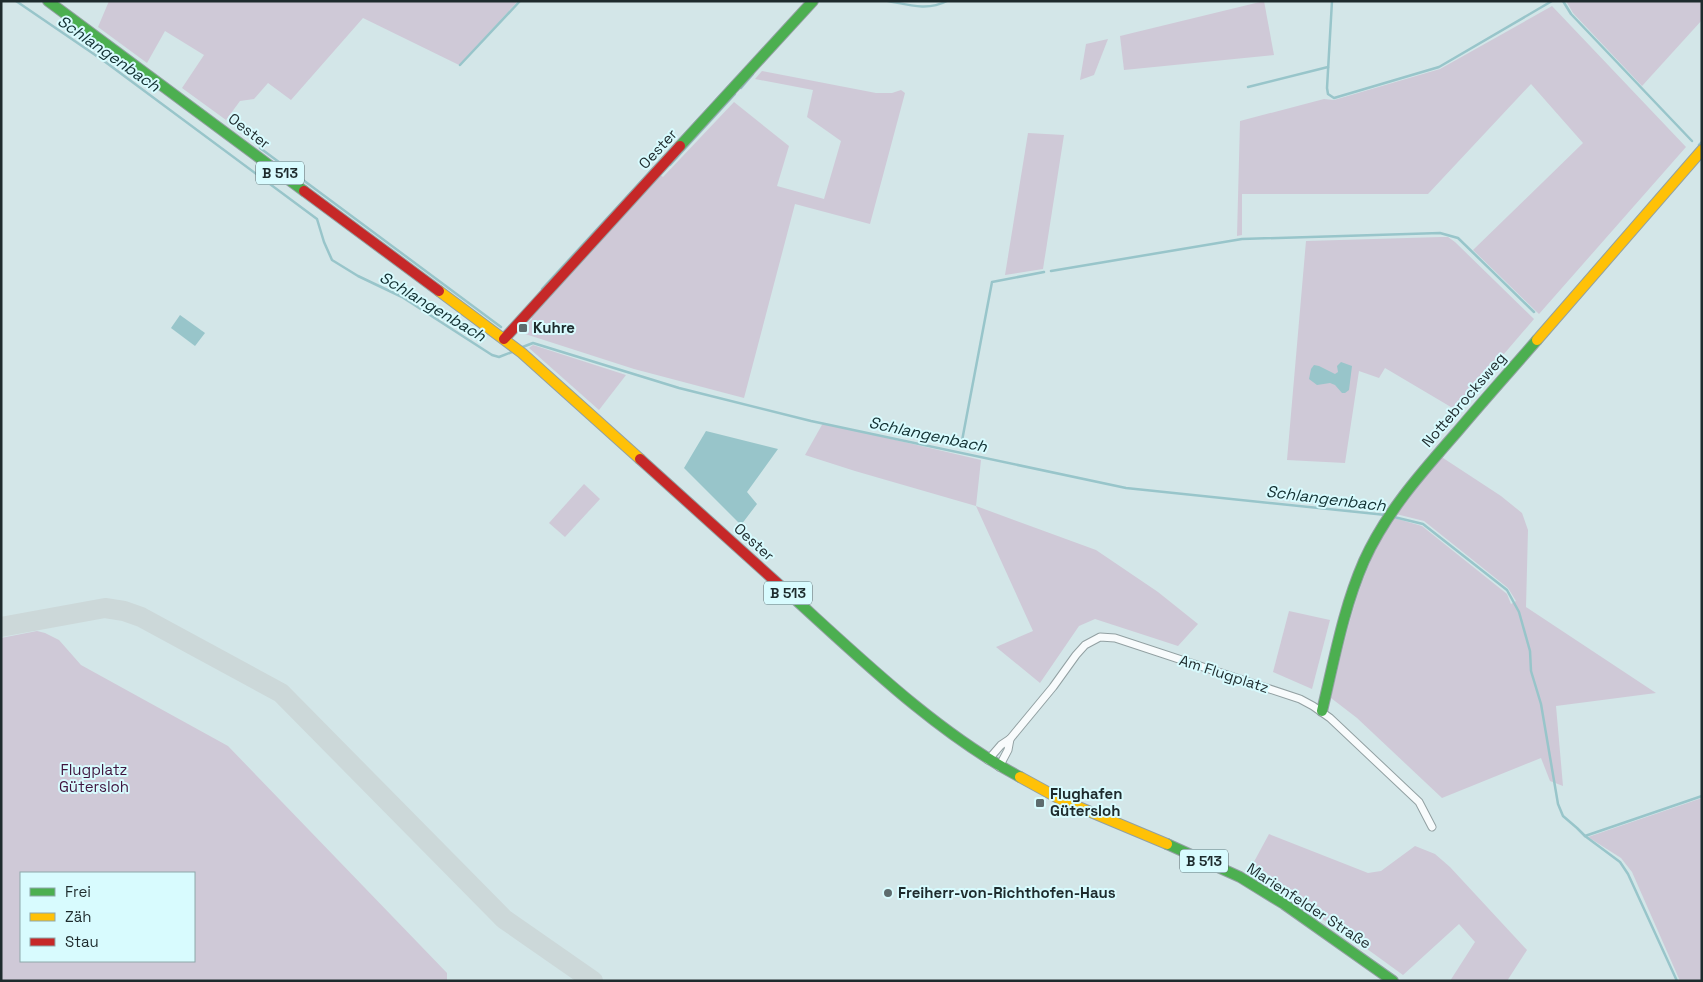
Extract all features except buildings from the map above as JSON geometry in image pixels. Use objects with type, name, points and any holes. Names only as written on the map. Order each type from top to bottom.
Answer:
[{"type":"main road","name":"Oester","points":[[48,1],[522,353],[896,690],[988,760]]},
{"type":"main road","name":"Oester","points":[[508,342],[813,1]]},
{"type":"main road","name":"Nottebrocksweg","points":[[1322,711],[1355,586],[1365,561],[1393,510],[1417,477],[1702,150]]},
{"type":"main road","name":"Marienfelder Straße","points":[[988,760],[1062,800],[1186,852],[1240,877],[1284,904],[1393,981]]},
{"type":"street","name":"Am Flugplatz","points":[[988,760],[1010,739],[1085,645],[1100,637],[1115,638],[1300,699],[1322,711],[1419,802],[1432,827]]},
{"type":"street","name":"Am Flugplatz","points":[[999,767],[1008,750],[1010,739]]},
{"type":"green space","points":[[109,1],[518,1],[459,65],[363,18],[291,100],[268,83],[254,99],[240,101],[226,120],[182,88],[204,55],[165,31],[147,63],[98,27]]},
{"type":"green space","points":[[1264,1],[1274,55],[1124,70],[1120,36]]},
{"type":"green space","points":[[1566,1],[1702,1],[1702,20],[1642,86],[1573,13]]},
{"type":"green space","points":[[1552,6],[1686,147],[1539,314],[1473,250],[1583,143],[1531,84],[1428,194],[1242,194],[1242,235],[1237,236],[1240,121],[1324,99],[1334,100],[1440,69]]},
{"type":"green space","points":[[1108,39],[1094,75],[1080,80],[1086,44]]},
{"type":"green space","points":[[762,71],[876,93],[892,93],[901,90],[905,93],[870,224],[795,204],[744,398],[634,369],[519,332],[532,319],[530,315],[659,174],[663,177],[734,102],[789,146],[777,186],[824,199],[841,141],[807,117],[813,90],[755,79]]},
{"type":"green space","points":[[1028,133],[1064,135],[1043,269],[1005,275]]},
{"type":"green space","points":[[1448,237],[1534,319],[1456,410],[1385,368],[1379,378],[1359,371],[1345,463],[1287,460],[1306,241]]},
{"type":"green space","points":[[533,345],[626,375],[599,410],[529,348]]},
{"type":"green space","points":[[823,423],[981,460],[976,506],[805,455]]},
{"type":"green space","points":[[1440,456],[1501,496],[1522,513],[1528,530],[1526,607],[1656,693],[1556,706],[1563,786],[1550,781],[1541,758],[1442,798],[1357,718],[1331,698],[1348,628],[1362,582],[1371,560],[1394,518],[1422,526],[1507,594],[1511,604],[1516,601],[1508,588],[1424,521],[1396,514]]},
{"type":"green space","points":[[584,484],[600,499],[565,537],[549,523]]},
{"type":"green space","points":[[976,506],[1096,550],[1158,592],[1198,624],[1178,646],[1095,619],[1079,626],[1040,683],[996,647],[1033,631]]},
{"type":"green space","points":[[1289,611],[1330,620],[1312,689],[1273,672]]},
{"type":"green space","name":"Flugplatz Gütersloh","points":[[37,631],[59,640],[81,665],[228,746],[447,973],[447,981],[1,981],[1,638]]},
{"type":"green space","points":[[1702,798],[1702,981],[1680,981],[1632,872],[1621,858],[1588,837]]},
{"type":"green space","points":[[1269,834],[1368,873],[1381,871],[1415,846],[1435,854],[1450,867],[1527,950],[1507,981],[1450,981],[1475,942],[1459,924],[1403,975],[1363,946],[1249,871]]},
{"type":"water","points":[[180,315],[205,333],[195,346],[171,328]]},
{"type":"water","points":[[1341,362],[1352,366],[1349,390],[1345,393],[1342,393],[1335,385],[1330,383],[1317,385],[1309,379],[1314,365],[1335,374],[1338,372],[1337,366]]},
{"type":"water","points":[[706,431],[778,449],[747,492],[757,504],[741,525],[684,468]]},
{"type":"waterway","name":"Schlangenbach","points":[[16,1],[104,61],[317,219],[332,260],[358,276],[402,297],[492,355],[499,357],[512,352]]},
{"type":"waterway","points":[[460,65],[520,1]]},
{"type":"waterway","points":[[888,1],[926,6],[933,6],[947,1]]},
{"type":"waterway","points":[[1332,1],[1327,88],[1328,94],[1334,98],[1439,67],[1552,1]]},
{"type":"waterway","points":[[1563,1],[1571,14],[1692,141]]},
{"type":"waterway","points":[[1248,87],[1328,67]]},
{"type":"waterway","points":[[741,88],[753,74]]},
{"type":"waterway","points":[[542,289],[737,77]]},
{"type":"waterway","points":[[670,165],[735,94]]},
{"type":"waterway","points":[[1699,145],[1702,142]]},
{"type":"waterway","points":[[260,148],[501,327]]},
{"type":"waterway","points":[[1051,271],[1242,239],[1440,233],[1458,238],[1534,312]]},
{"type":"waterway","points":[[961,446],[992,282],[1044,272]]},
{"type":"waterway","name":"Schlangenbach","points":[[520,348],[533,343],[679,388],[811,421],[1126,488],[1386,515]]},
{"type":"waterway","name":"Schlangenbach","points":[[1394,517],[1423,524],[1507,590],[1519,612],[1530,651],[1531,671],[1541,704],[1558,804],[1563,816],[1585,836],[1620,862],[1628,874],[1677,981]]},
{"type":"waterway","points":[[1585,836],[1702,796]]},
{"type":"taxiway","points":[[1,627],[105,608],[124,611],[141,617],[281,693],[504,919],[593,981]]},
{"type":"traffic: fast","points":[[48,1],[304,191]]},
{"type":"traffic: fast","points":[[680,146],[813,1]]},
{"type":"traffic: fast","points":[[1322,711],[1350,598],[1373,543],[1394,509],[1418,477],[1537,340]]},
{"type":"traffic: fast","points":[[785,590],[869,666],[927,715],[957,738],[1020,777]]},
{"type":"traffic: fast","points":[[1167,844],[1240,877],[1284,904],[1393,981]]},
{"type":"traffic: slow","points":[[1537,340],[1702,150]]},
{"type":"traffic: slow","points":[[439,291],[522,353],[640,459]]},
{"type":"traffic: slow","points":[[1020,777],[1062,800],[1167,844]]},
{"type":"traffic: jam","points":[[504,339],[680,146]]},
{"type":"traffic: jam","points":[[304,191],[439,291]]},
{"type":"traffic: jam","points":[[640,459],[785,590]]},
{"type":"place","name":"Kuhre","points":[[523,328]]},
{"type":"place","name":"Flughafen Gütersloh","points":[[1040,803]]},
{"type":"place","name":"Freiherr-von-Richthofen-Haus","points":[[888,893]]}]
